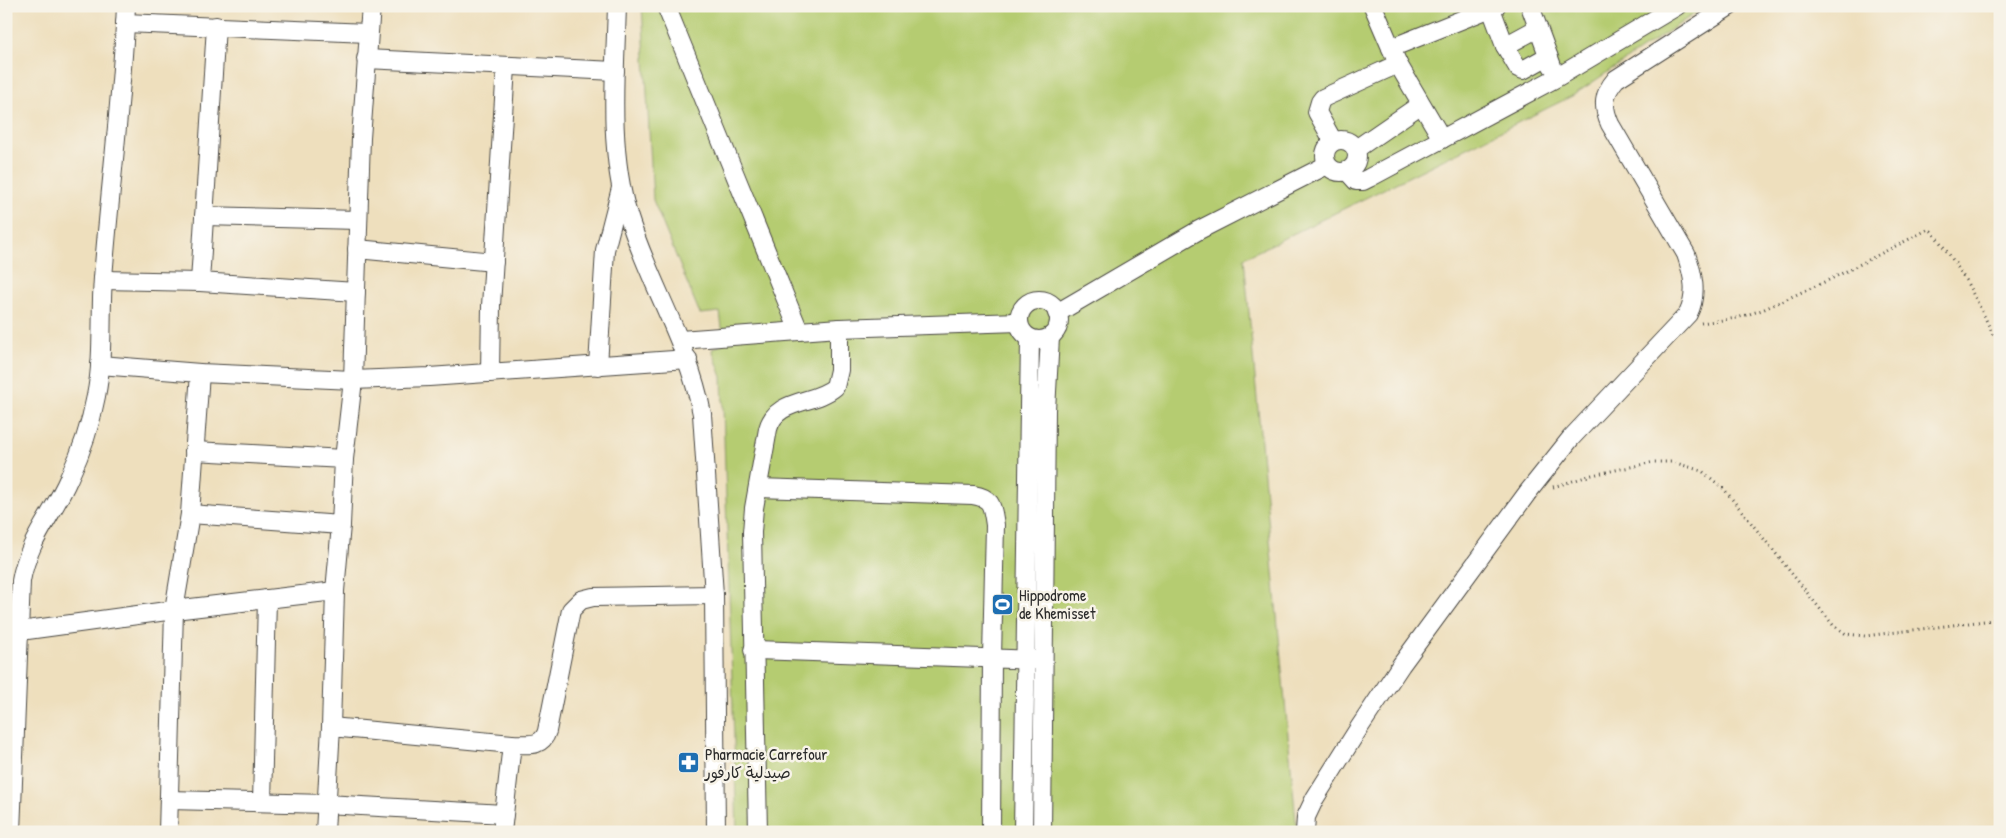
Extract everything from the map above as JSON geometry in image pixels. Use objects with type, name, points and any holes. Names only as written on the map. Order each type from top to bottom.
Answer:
[{"type":"street","points":[[325,832],[331,727],[335,591],[341,526],[344,459],[353,380],[358,220],[366,59],[371,6]]},
{"type":"street","points":[[617,6],[616,120],[621,188],[641,250],[688,359],[702,414],[714,595],[716,832]]},
{"type":"street","points":[[666,6],[798,330]]},
{"type":"street","points":[[1373,6],[1395,56],[1420,104],[1442,139]]},
{"type":"street","points":[[1530,6],[1556,78]]},
{"type":"street","points":[[1348,170],[1356,180],[1363,181],[1556,78],[1677,6]]},
{"type":"street","points":[[1306,832],[1306,817],[1329,775],[1401,665],[1528,492],[1571,438],[1688,314],[1693,303],[1692,272],[1686,254],[1610,124],[1606,116],[1604,99],[1606,92],[1616,79],[1730,6]]},
{"type":"street","points":[[1333,141],[1318,112],[1323,98],[1395,56],[1492,7],[1505,46],[1516,66],[1521,70],[1548,56]]},
{"type":"street","points":[[11,832],[20,631],[20,590],[26,558],[69,478],[96,397],[100,365],[103,280],[118,129],[126,15],[216,26],[368,34]]},
{"type":"street","points":[[200,282],[216,26]]},
{"type":"street","points":[[1505,46],[1538,28]]},
{"type":"street","points":[[366,59],[615,71]]},
{"type":"street","points":[[490,373],[494,262],[506,67]]},
{"type":"street","points":[[1356,149],[1420,104]]},
{"type":"street","points":[[1344,140],[1356,149],[1356,161],[1348,170],[1336,171],[1327,165],[1325,160],[1326,149],[1333,141],[1344,140]]},
{"type":"street","points":[[1057,313],[1199,230],[1327,165]]},
{"type":"street","points":[[598,366],[605,250],[621,188]]},
{"type":"street","points":[[204,216],[358,220]]},
{"type":"street","points":[[357,249],[494,262]]},
{"type":"street","points":[[103,280],[200,282],[356,292]]},
{"type":"street","points":[[1034,301],[1045,302],[1054,308],[1057,313],[1058,326],[1050,337],[1044,340],[1030,338],[1022,331],[1019,322],[1024,307],[1034,301]]},
{"type":"street","points":[[680,340],[798,330],[1019,322]]},
{"type":"street","points":[[758,832],[752,532],[758,488],[772,417],[782,409],[821,395],[835,387],[839,370],[839,328]]},
{"type":"street","points":[[1042,832],[1046,410],[1050,337]]},
{"type":"street","points":[[1023,832],[1030,338]]},
{"type":"street","points":[[100,365],[353,380],[490,373],[688,359]]},
{"type":"street","points":[[168,832],[174,610],[190,514],[200,372]]},
{"type":"street","points":[[194,451],[344,459]]},
{"type":"street","points":[[758,488],[973,495],[986,498],[992,508],[995,525],[991,832]]},
{"type":"street","points":[[190,514],[341,526]]},
{"type":"street","points":[[20,631],[335,591]]},
{"type":"street","points":[[331,727],[512,744],[532,745],[539,743],[544,738],[571,610],[581,600],[593,597],[714,595]]},
{"type":"street","points":[[262,802],[267,599]]},
{"type":"street","points":[[753,650],[1044,660]]},
{"type":"street","points":[[502,832],[512,744]]},
{"type":"street","points":[[169,800],[326,804],[504,814]]},
{"type":"path","points":[[1681,321],[1693,324],[1713,323],[1762,310],[1831,279],[1927,230],[1931,231],[1952,259],[1984,314],[1993,335]]},
{"type":"path","points":[[1528,492],[1565,484],[1592,475],[1654,462],[1673,462],[1688,465],[1702,471],[1724,489],[1833,625],[1846,634],[1865,636],[2000,620]]},
{"type":"green space","name":"Hippodrome de Khemisset","points":[[642,6],[1706,6],[1572,96],[1244,258],[1297,832],[737,832],[722,377],[712,349],[724,343],[720,312],[700,314],[653,200]]},
{"type":"place","name":"Hippodrome de Khemisset","points":[[1003,604]]},
{"type":"place","name":"Pharmacie Carrefour صيدلية كارفور","points":[[689,763]]}]
